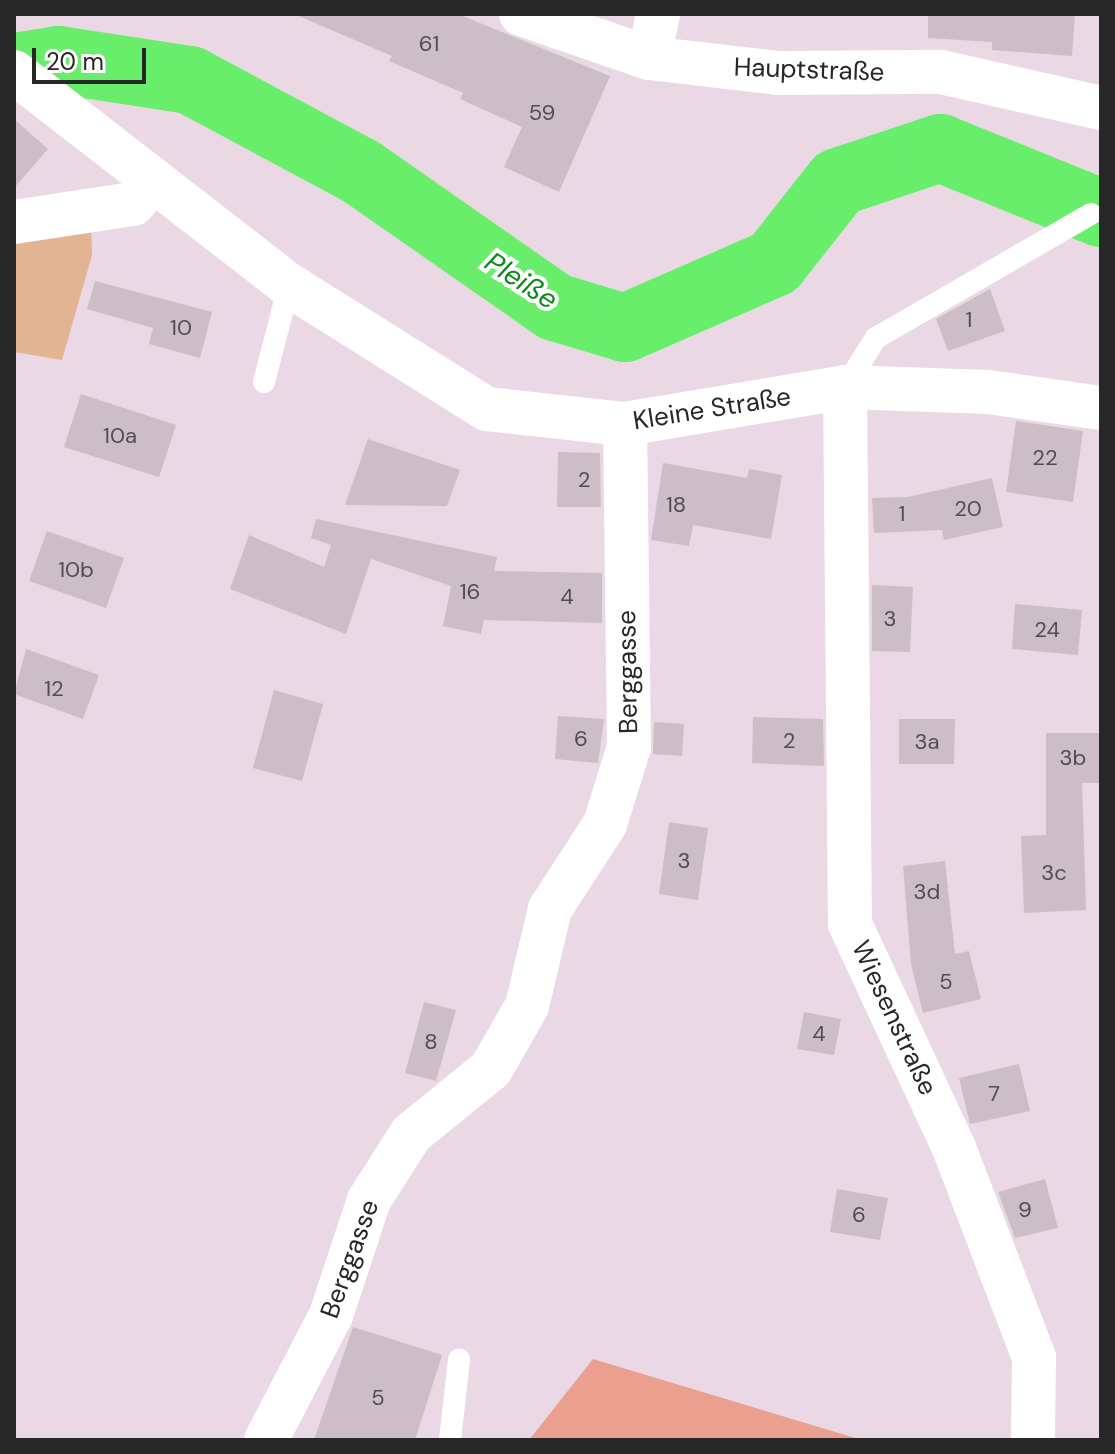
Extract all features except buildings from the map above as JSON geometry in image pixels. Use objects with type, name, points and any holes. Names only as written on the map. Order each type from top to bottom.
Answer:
[{"type":"street","name":"Hauptstraße","points":[[521,14],[649,58],[778,73],[941,72],[1101,108]]},
{"type":"street","points":[[649,58],[658,14]]},
{"type":"street","name":"Kleine Straße","points":[[23,80],[289,285],[487,409],[625,424],[845,387],[988,392],[1101,408]]},
{"type":"street","points":[[14,222],[133,204],[152,182]]},
{"type":"street","name":"Wiesenstraße","points":[[845,387],[850,924],[954,1148],[1034,1357],[1033,1440]]},
{"type":"street","name":"Berggasse","points":[[266,1440],[331,1315],[369,1200],[411,1134],[491,1069],[527,1006],[550,909],[605,824],[629,747],[625,424]]},
{"type":"lane","points":[[845,387],[876,338],[1091,214]]},
{"type":"lane","points":[[264,382],[289,285]]},
{"type":"lane","points":[[450,1440],[459,1360]]},
{"type":"shaded area","points":[[91,218],[92,255],[62,360],[14,352],[14,238]]},
{"type":"shaded area","points":[[593,1359],[862,1440],[529,1440]]},
{"type":"waterway","name":"Pleiße","points":[[14,67],[59,60],[190,80],[360,171],[555,307],[625,328],[774,263],[838,182],[940,148],[1101,213]]}]
